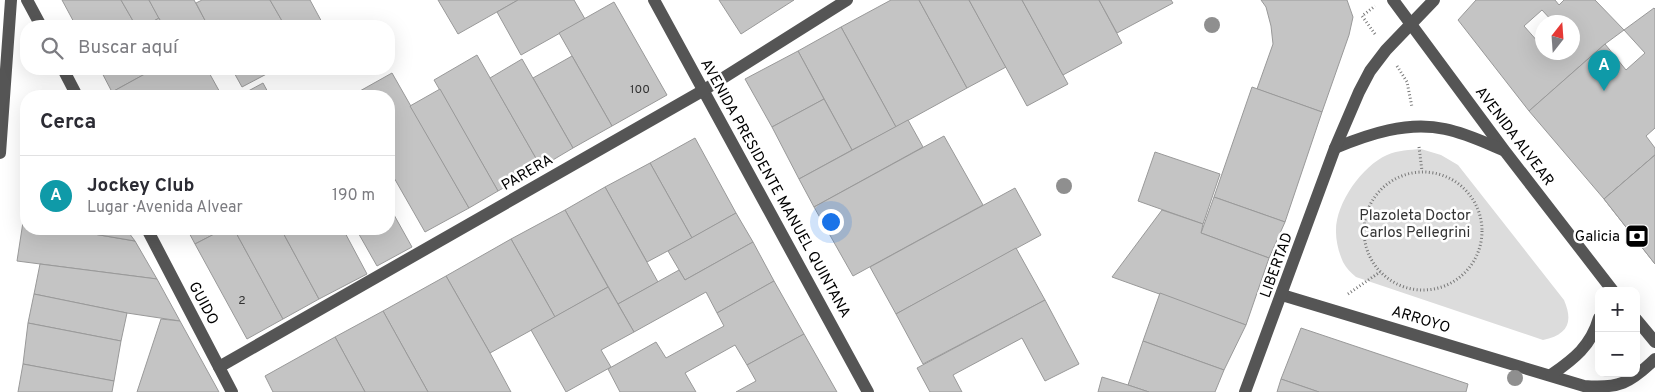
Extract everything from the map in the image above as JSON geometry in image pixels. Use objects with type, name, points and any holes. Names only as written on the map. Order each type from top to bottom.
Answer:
[{"type":"street","points":[[0,153],[11,0]]},
{"type":"street","points":[[27,0],[38,20]]},
{"type":"street","name":"AVENIDA PRESIDENTE MANUEL QUINTANA","points":[[654,0],[868,392]]},
{"type":"street","name":"PARERA","points":[[219,367],[704,90],[848,0]]},
{"type":"street","name":"AVENIDA ALVEAR","points":[[1393,0],[1607,287]]},
{"type":"street","name":"LIBERTAD","points":[[1246,392],[1335,148],[1359,92],[1370,71],[1386,50],[1434,0]]},
{"type":"street","points":[[66,75],[75,90]]},
{"type":"street","points":[[1335,148],[1368,135],[1393,129],[1417,127],[1443,128],[1467,134],[1504,150]]},
{"type":"street","name":"GUIDO","points":[[150,235],[232,392]]},
{"type":"street","name":"ARROYO","points":[[1282,295],[1584,386],[1613,386],[1625,382],[1638,376],[1655,359]]},
{"type":"street","points":[[1640,324],[1655,342]]},
{"type":"street","points":[[1550,375],[1581,352],[1590,340],[1595,328]]},
{"type":"path","points":[[1376,5],[1362,16],[1407,82],[1417,127],[1422,171]]},
{"type":"path","points":[[1422,171],[1442,174],[1459,183],[1473,197],[1481,215],[1483,234],[1479,253],[1468,270],[1453,282],[1434,289],[1415,289],[1396,283],[1380,272],[1369,256],[1364,237],[1369,208],[1373,199],[1386,184],[1403,175],[1422,171]]},
{"type":"path","points":[[1326,308],[1380,272]]},
{"type":"green space","name":"Plazoleta Doctor Carlos Pellegrini","points":[[1421,149],[1441,155],[1458,165],[1564,300],[1568,321],[1566,327],[1558,335],[1543,340],[1356,277],[1347,268],[1339,251],[1336,232],[1337,221],[1345,198],[1360,177],[1378,160],[1400,151]]},
{"type":"building","points":[[62,0],[121,0],[133,20],[73,20]]},
{"type":"building","points":[[121,0],[149,0],[159,18],[156,20],[133,20]]},
{"type":"building","points":[[149,0],[194,0],[205,20],[160,20]]},
{"type":"building","points":[[202,0],[270,0],[282,20],[205,20],[196,3]]},
{"type":"building","points":[[270,0],[310,0],[321,20],[282,20]]},
{"type":"building","points":[[438,0],[518,0],[458,34]]},
{"type":"building","points":[[518,0],[574,0],[585,19],[521,55],[497,12]]},
{"type":"building","points":[[719,0],[794,0],[741,34]]},
{"type":"building","points":[[891,0],[919,0],[967,88],[896,127],[841,27]]},
{"type":"building","points":[[919,0],[969,0],[1006,67],[967,88]]},
{"type":"building","points":[[969,0],[1022,0],[1068,84],[1027,106]]},
{"type":"building","points":[[1022,0],[1099,0],[1122,43],[1063,75]]},
{"type":"building","points":[[1099,0],[1171,0],[1173,3],[1117,33]]},
{"type":"building","points":[[1261,0],[1347,0],[1353,17],[1349,35],[1322,112],[1257,89],[1273,44],[1266,7]]},
{"type":"building","points":[[1476,0],[1555,0],[1559,5],[1564,0],[1595,0],[1624,30],[1605,44],[1529,111],[1458,20]]},
{"type":"building","points":[[614,2],[667,95],[612,126],[559,33]]},
{"type":"building","points":[[1654,8],[1655,128],[1646,136],[1655,148],[1655,155],[1604,199],[1529,111],[1605,44],[1626,70],[1645,53],[1624,30]]},
{"type":"building","points":[[841,27],[896,127],[852,150],[798,51]]},
{"type":"building","points":[[798,51],[824,99],[772,127],[745,79]]},
{"type":"building","points":[[477,55],[541,167],[498,191],[434,80]]},
{"type":"building","points":[[572,56],[612,126],[573,148],[533,78]]},
{"type":"building","points":[[522,59],[573,148],[541,167],[490,78]]},
{"type":"building","points":[[103,75],[143,75],[116,90],[111,90]]},
{"type":"building","points":[[143,75],[210,75],[219,90],[116,90]]},
{"type":"building","points":[[235,75],[265,75],[242,87]]},
{"type":"building","points":[[388,75],[393,75],[469,208],[425,232],[395,180],[395,90],[362,90]]},
{"type":"building","points":[[263,83],[267,90],[250,90]]},
{"type":"building","points":[[1252,87],[1322,112],[1285,222],[1214,197]]},
{"type":"building","points":[[440,89],[498,191],[469,208],[410,106]]},
{"type":"building","points":[[824,99],[852,150],[799,179],[772,127]]},
{"type":"building","points":[[908,120],[923,147],[814,207],[799,179]]},
{"type":"building","points":[[944,136],[983,205],[853,276],[814,207]]},
{"type":"building","points":[[695,138],[736,213],[692,238],[650,163]]},
{"type":"building","points":[[1155,152],[1220,174],[1203,224],[1138,201]]},
{"type":"building","points":[[1655,155],[1655,264],[1604,199]]},
{"type":"building","points":[[1655,155],[1655,264],[1604,199]]},
{"type":"building","points":[[650,163],[692,238],[647,262],[605,187]]},
{"type":"building","points":[[605,187],[658,282],[618,304],[565,210]]},
{"type":"building","points":[[1015,188],[1041,235],[896,314],[870,267]]},
{"type":"building","points":[[1214,197],[1285,222],[1269,258],[1201,233]]},
{"type":"building","points":[[565,210],[608,287],[555,317],[511,239]]},
{"type":"building","points":[[1162,210],[1203,224],[1201,233],[1269,258],[1246,325],[1112,277]]},
{"type":"building","points":[[736,213],[753,242],[685,280],[668,251]]},
{"type":"building","points":[[395,217],[412,247],[377,266],[359,235],[395,235]]},
{"type":"building","points":[[21,235],[100,235],[135,241],[157,279],[17,261]]},
{"type":"building","points":[[100,235],[130,235],[135,241]]},
{"type":"building","points":[[190,235],[212,235],[195,244]]},
{"type":"building","points":[[212,235],[237,235],[283,319],[247,339],[195,244]]},
{"type":"building","points":[[237,235],[284,235],[319,299],[283,319]]},
{"type":"building","points":[[284,235],[346,235],[367,274],[319,299]]},
{"type":"building","points":[[511,239],[555,317],[490,353],[446,276]]},
{"type":"building","points":[[753,242],[774,281],[717,313],[706,292],[634,332],[618,304],[679,270],[685,280]]},
{"type":"building","points":[[1016,248],[1045,300],[923,364],[896,314]]},
{"type":"building","points":[[40,264],[157,279],[180,321],[127,313],[34,294]]},
{"type":"building","points":[[446,276],[511,392],[428,392],[383,311]]},
{"type":"building","points":[[774,281],[804,334],[747,365],[735,345],[685,373],[696,392],[620,392],[608,369],[656,342],[666,358],[724,326],[717,313]]},
{"type":"building","points":[[608,287],[634,332],[601,350],[611,367],[566,392],[531,330]]},
{"type":"building","points":[[1160,293],[1246,325],[1224,370],[1143,341]]},
{"type":"building","points":[[34,294],[127,313],[121,341],[28,323]]},
{"type":"building","points":[[1045,300],[1079,364],[1045,381],[1022,338],[953,375],[962,392],[930,392],[917,368]]},
{"type":"building","points":[[383,311],[428,392],[365,392],[335,337]]},
{"type":"building","points":[[161,319],[180,321],[219,392],[137,392]]},
{"type":"building","points":[[28,323],[121,341],[114,381],[23,364]]},
{"type":"building","points":[[1301,328],[1468,384],[1466,392],[1319,392],[1281,379]]},
{"type":"building","points":[[804,334],[837,392],[736,392],[756,381],[747,365]]},
{"type":"building","points":[[335,337],[365,392],[273,392],[265,376]]},
{"type":"building","points":[[1143,341],[1224,370],[1215,392],[1149,392],[1128,385]]},
{"type":"building","points":[[23,364],[114,381],[112,392],[18,392]]},
{"type":"building","points":[[1102,377],[1128,385],[1149,392],[1098,392]]},
{"type":"building","points":[[1281,379],[1319,392],[1277,392]]},
{"type":"place","name":"Jockey Club","points":[[1604,91]]},
{"type":"place","name":"Galicia","points":[[1637,236]]}]
